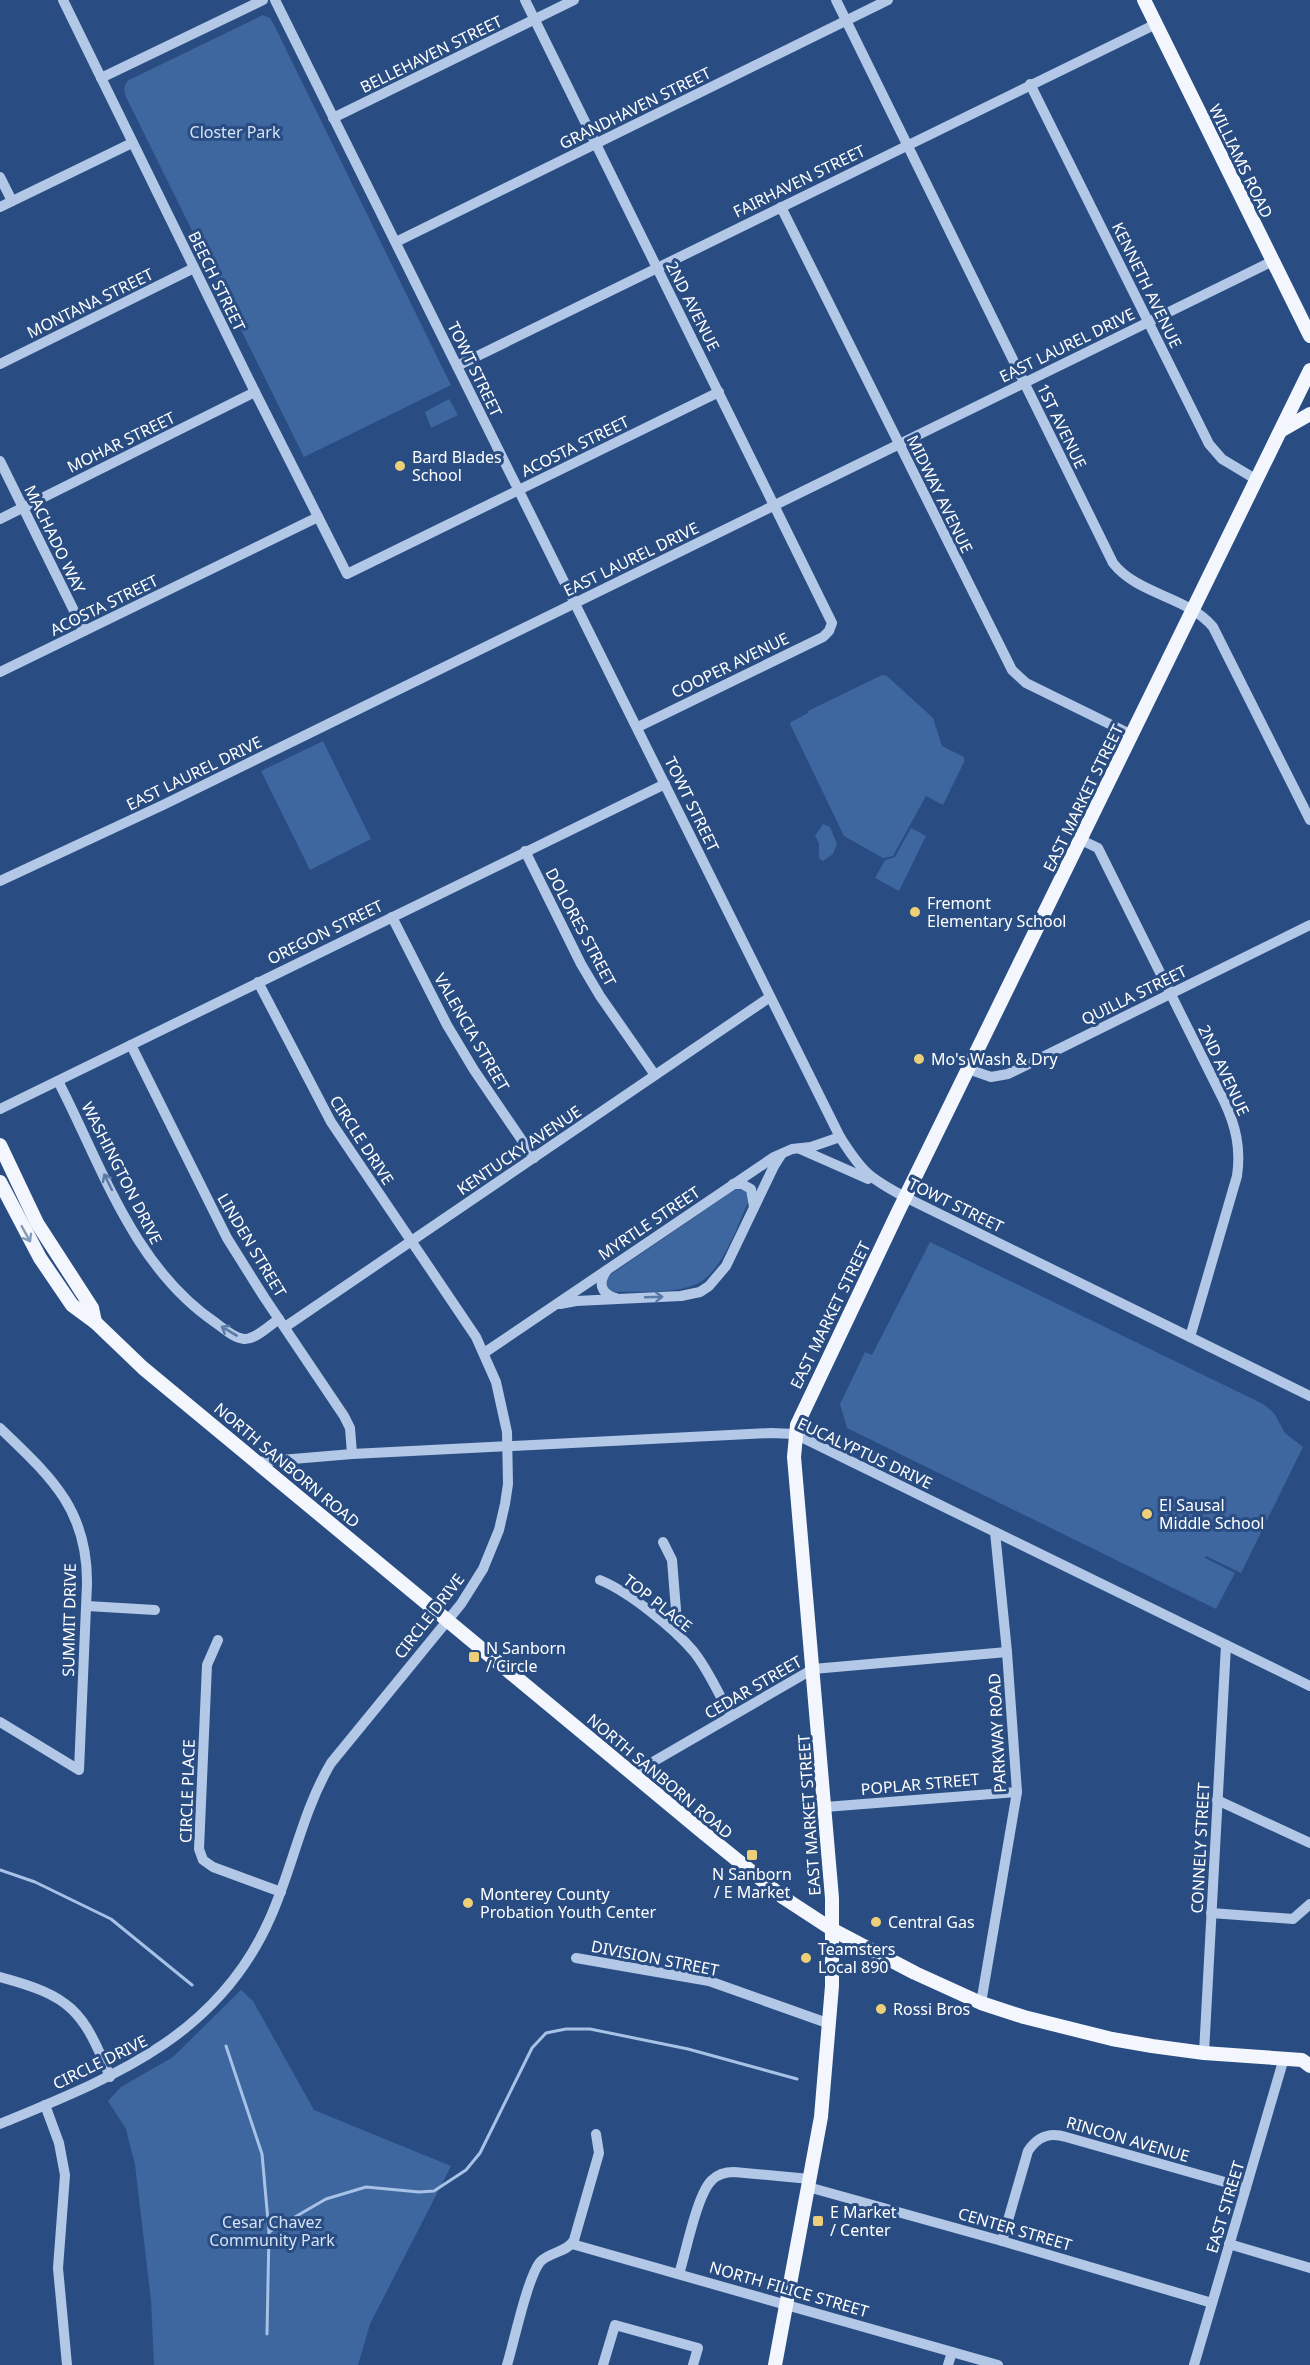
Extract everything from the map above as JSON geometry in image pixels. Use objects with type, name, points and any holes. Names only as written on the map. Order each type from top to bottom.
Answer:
[{"type":"main road","name":"WILLIAMS ROAD","points":[[1144,0],[1310,336]]},
{"type":"main road","name":"EAST MARKET STREET","points":[[775,2365],[821,2117],[830,2024],[833,1930],[825,1807],[794,1462],[795,1434],[802,1411],[905,1197],[1310,370]]},
{"type":"main road","points":[[1281,431],[1310,414]]},
{"type":"main road","name":"NORTH SANBORN ROAD","points":[[0,1145],[37,1223],[92,1308],[96,1322]]},
{"type":"main road","name":"NORTH SANBORN ROAD","points":[[0,1182],[23,1229],[55,1283],[72,1305],[96,1322],[143,1368],[780,1895],[833,1930],[915,1973],[981,2003],[1024,2017],[1112,2039],[1204,2052],[1307,2061]]},
{"type":"street","name":"BEECH STREET","points":[[63,0],[347,574]]},
{"type":"street","points":[[101,78],[263,0]]},
{"type":"street","name":"TOWT STREET","points":[[275,0],[840,1137],[859,1166],[886,1188],[1310,1396]]},
{"type":"street","name":"2ND AVENUE","points":[[525,0],[831,619],[831,627]]},
{"type":"street","name":"BELLEHAVEN STREET","points":[[333,118],[574,0]]},
{"type":"street","name":"1ST AVENUE","points":[[836,0],[1113,563],[1131,580],[1193,611],[1210,623],[1217,632],[1310,820]]},
{"type":"street","name":"GRANDHAVEN STREET","points":[[396,242],[888,0]]},
{"type":"street","name":"FAIRHAVEN STREET","points":[[457,366],[1156,24]]},
{"type":"street","name":"KENNETH AVENUE","points":[[1030,84],[1209,444],[1226,462],[1257,480]]},
{"type":"street","points":[[0,207],[132,143]]},
{"type":"street","points":[[0,177],[12,201]]},
{"type":"street","name":"MIDWAY AVENUE","points":[[782,207],[1015,674],[1034,687],[1132,735]]},
{"type":"street","name":"EAST LAUREL DRIVE","points":[[0,881],[163,805],[1273,261]]},
{"type":"street","name":"MONTANA STREET","points":[[0,364],[194,268]]},
{"type":"street","name":"MOHAR STREET","points":[[0,519],[255,392]]},
{"type":"street","name":"ACOSTA STREET","points":[[347,574],[719,392]]},
{"type":"street","name":"MACHADO WAY","points":[[0,461],[84,631]]},
{"type":"street","name":"ACOSTA STREET","points":[[0,672],[318,517]]},
{"type":"street","name":"COOPER AVENUE","points":[[638,727],[823,637],[831,627]]},
{"type":"street","name":"OREGON STREET","points":[[0,1109],[665,784]]},
{"type":"street","name":"2ND AVENUE","points":[[1081,840],[1098,848],[1229,1110],[1236,1130],[1239,1151],[1237,1176],[1190,1337]]},
{"type":"street","name":"DOLORES STREET","points":[[525,851],[581,964],[600,996],[656,1075]]},
{"type":"street","name":"VALENCIA STREET","points":[[393,916],[447,1025],[474,1070],[534,1158]]},
{"type":"street","name":"QUILLA STREET","points":[[968,1069],[990,1077],[1008,1074],[1310,925]]},
{"type":"street","name":"CIRCLE DRIVE","points":[[0,2124],[110,2077],[164,2046],[214,2002],[254,1950],[281,1892],[317,1791],[331,1763],[475,1584],[497,1536],[507,1493],[508,1446],[501,1397],[484,1353],[464,1318],[321,1106],[258,982]]},
{"type":"street","name":"KENTUCKY AVENUE","points":[[282,1323],[411,1242],[770,997]]},
{"type":"street","name":"LINDEN STREET","points":[[130,1045],[212,1211],[249,1274],[344,1416],[351,1434],[352,1454]]},
{"type":"street","name":"WASHINGTON DRIVE","points":[[58,1081],[132,1230],[165,1279],[199,1311],[240,1338],[253,1337],[282,1323]]},
{"type":"street","name":"MYRTLE STREET","points":[[484,1353],[774,1157],[840,1137]]},
{"type":"street","points":[[799,1149],[886,1188]]},
{"type":"street","points":[[554,1306],[568,1302],[681,1296],[704,1289],[723,1271],[776,1162],[784,1153]]},
{"type":"street","points":[[732,1185],[742,1184],[752,1189],[754,1207]]},
{"type":"street","points":[[609,1268],[603,1276],[601,1287],[608,1295],[618,1299]]},
{"type":"street","name":"SUMMIT DRIVE","points":[[0,1428],[45,1471],[70,1505],[85,1550],[87,1606],[80,1770],[0,1722]]},
{"type":"street","name":"EUCALYPTUS DRIVE","points":[[257,1462],[352,1454],[771,1433],[795,1434],[1310,1686]]},
{"type":"street","name":"PARKWAY ROAD","points":[[981,2003],[1017,1791],[1007,1652],[995,1532]]},
{"type":"street","points":[[663,1542],[672,1560],[678,1635]]},
{"type":"street","name":"TOP PLACE","points":[[600,1580],[619,1588],[678,1635],[695,1653],[731,1716]]},
{"type":"street","points":[[87,1606],[155,1610]]},
{"type":"street","name":"CIRCLE PLACE","points":[[218,1640],[207,1665],[199,1849],[203,1860],[213,1867],[281,1892]]},
{"type":"street","name":"CONNELY STREET","points":[[1204,2052],[1226,1645]]},
{"type":"street","name":"CEDAR STREET","points":[[632,1774],[813,1669],[1007,1652]]},
{"type":"street","name":"POPLAR STREET","points":[[825,1807],[1017,1791]]},
{"type":"street","points":[[1217,1800],[1310,1844]]},
{"type":"street","points":[[1211,1913],[1293,1919],[1310,1904]]},
{"type":"street","name":"DIVISION STREET","points":[[576,1958],[709,1982],[830,2024]]},
{"type":"street","points":[[0,1977],[41,1990],[74,2011],[89,2028],[110,2077]]},
{"type":"street","name":"EAST STREET","points":[[1194,2365],[1284,2058]]},
{"type":"street","points":[[45,2105],[59,2143],[65,2175],[58,2268],[67,2365]]},
{"type":"street","points":[[507,2365],[531,2281],[539,2264],[553,2253],[572,2244],[599,2153],[597,2134]]},
{"type":"street","name":"RINCON AVENUE","points":[[1002,2241],[1028,2151],[1037,2140],[1049,2134],[1246,2188]]},
{"type":"street","name":"CENTER STREET","points":[[679,2274],[703,2192],[715,2177],[734,2172],[809,2183],[1212,2303]]},
{"type":"street","name":"NORTH FILICE STREET","points":[[572,2244],[998,2365]]},
{"type":"street","points":[[1229,2244],[1310,2268]]},
{"type":"street","points":[[603,2365],[615,2325],[698,2348],[693,2365]]},
{"type":"street","points":[[948,2365],[952,2352]]},
{"type":"green space","name":"Closter Park","points":[[263,15],[270,18],[273,23],[451,385],[304,457],[125,91],[126,84],[131,79]]},
{"type":"green space","points":[[449,399],[458,415],[431,428],[425,412]]},
{"type":"green space","points":[[882,675],[887,676],[933,718],[942,746],[964,757],[964,762],[943,805],[926,796],[893,856],[883,858],[844,836],[790,724],[808,711]]},
{"type":"green space","points":[[323,741],[371,839],[310,870],[261,771]]},
{"type":"green space","points":[[823,824],[830,827],[837,844],[833,854],[823,861],[819,858],[819,843],[815,836]]},
{"type":"green space","points":[[911,828],[926,836],[899,891],[875,878],[885,860],[895,857]]},
{"type":"green space","points":[[736,1189],[748,1190],[749,1200],[721,1261],[704,1280],[685,1288],[666,1291],[614,1292],[607,1290],[607,1277]]},
{"type":"green space","name":"El Sausal Middle School","points":[[930,1242],[1263,1404],[1274,1413],[1285,1433],[1303,1447],[1241,1573],[1206,1556],[1205,1558],[1235,1573],[1216,1609],[847,1428],[840,1404],[865,1352],[872,1355]]},
{"type":"green space","name":"Cesar Chavez Community Park","points":[[241,1990],[253,2001],[314,2110],[451,2166],[370,2324],[358,2365],[154,2365],[151,2300],[135,2165],[126,2129],[108,2101],[121,2087],[173,2057]]},
{"type":"waterway","points":[[0,1870],[35,1882],[111,1919],[192,1985]]},
{"type":"waterway","points":[[269,2232],[326,2199],[366,2187],[419,2192],[434,2191],[466,2170],[480,2153],[532,2048],[546,2033],[566,2029],[590,2029],[688,2049],[797,2079]]},
{"type":"waterway","points":[[226,2046],[262,2154],[269,2232],[267,2334]]},
{"type":"place","name":"Bard Blades School","points":[[400,466]]},
{"type":"place","name":"Fremont Elementary School","points":[[915,912]]},
{"type":"place","name":"Mo's Wash & Dry","points":[[919,1059]]},
{"type":"place","name":"El Sausal Middle School","points":[[1147,1514]]},
{"type":"place","name":"N Sanborn / Circle","points":[[474,1657]]},
{"type":"place","name":"N Sanborn / E Market","points":[[752,1855]]},
{"type":"place","name":"Monterey County Probation Youth Center","points":[[468,1903]]},
{"type":"place","name":"Central Gas","points":[[876,1922]]},
{"type":"place","name":"Teamsters Local 890","points":[[806,1958]]},
{"type":"place","name":"Rossi Bros","points":[[881,2009]]},
{"type":"place","name":"E Market / Center","points":[[818,2221]]}]
